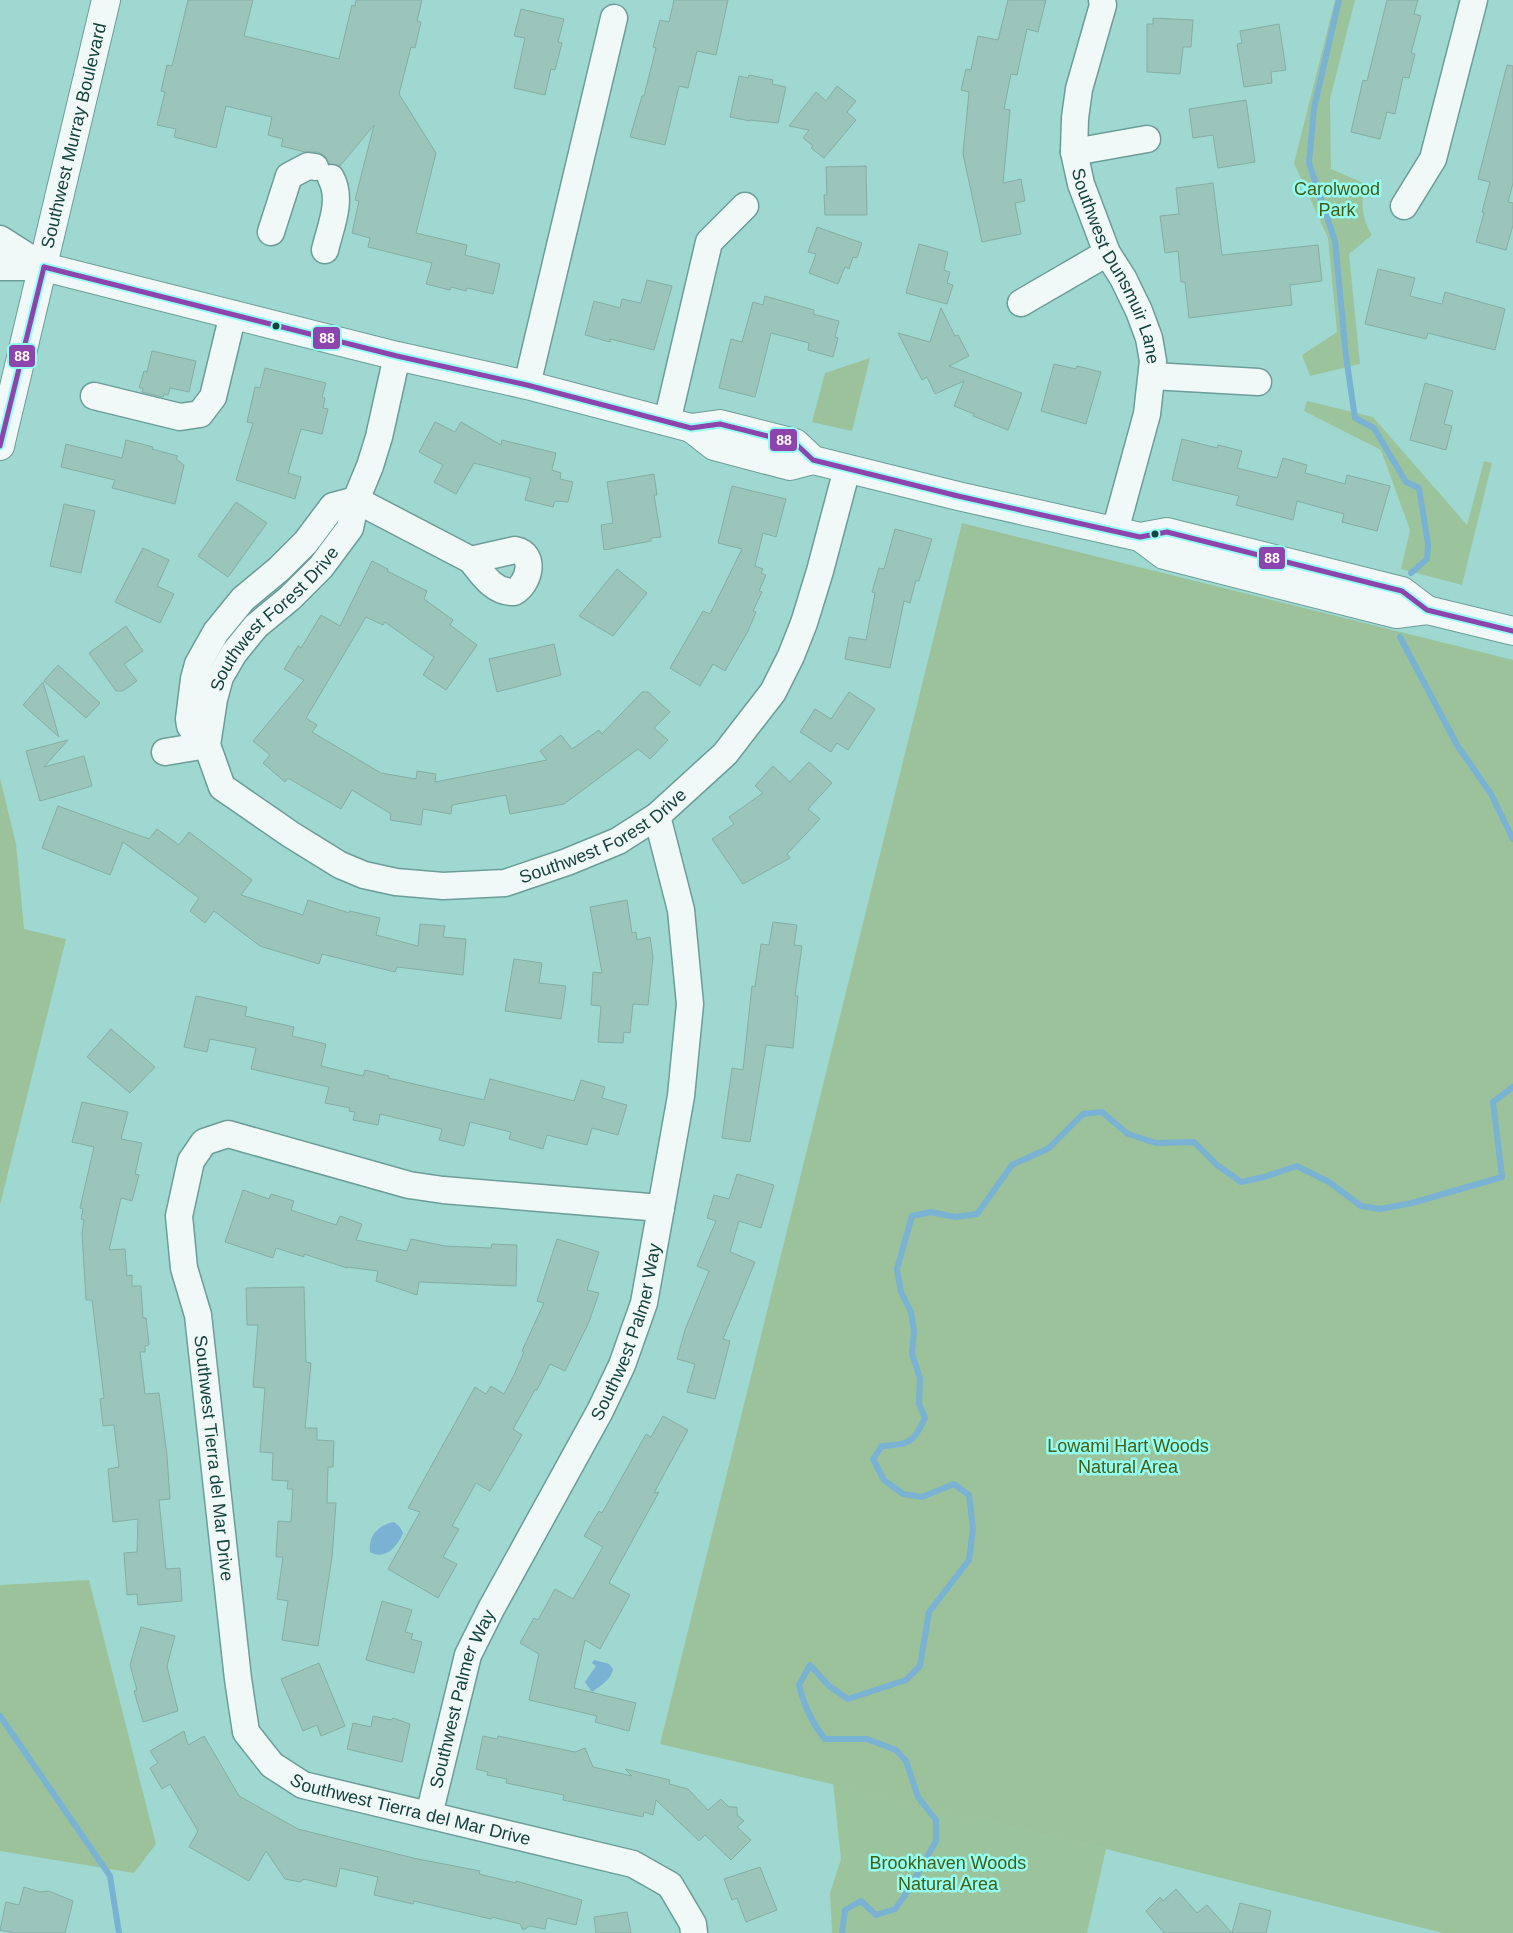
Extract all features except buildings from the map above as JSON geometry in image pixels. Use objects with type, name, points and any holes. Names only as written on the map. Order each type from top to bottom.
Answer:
[{"type":"main road","name":"Southwest Murray Boulevard","points":[[0,446],[106,0]]},
{"type":"main road","points":[[44,267],[397,356],[526,385],[679,425],[720,424],[795,443],[812,460],[847,469],[1128,534],[1167,532],[1402,591],[1426,610],[1513,631]]},
{"type":"street","name":"Southwest Dunsmuir Lane","points":[[1102,0],[1103,5],[1080,89],[1075,118],[1074,152],[1081,184],[1107,253],[1123,278],[1139,311],[1149,338],[1153,361],[1147,414],[1128,534]]},
{"type":"street","points":[[1404,206],[1433,159],[1474,0]]},
{"type":"street","points":[[526,385],[614,18]]},
{"type":"street","points":[[1074,152],[1147,139]]},
{"type":"street","points":[[272,232],[289,176],[308,166],[323,173],[334,185],[335,210],[325,250]]},
{"type":"street","points":[[679,425],[709,242],[745,206]]},
{"type":"street","points":[[0,238],[44,267]]},
{"type":"street","points":[[1020,303],[1107,253]]},
{"type":"street","points":[[0,267],[44,267]]},
{"type":"street","points":[[94,396],[180,417],[200,414],[213,397],[233,314]]},
{"type":"street","name":"Southwest Forest Drive","points":[[397,356],[370,466],[356,500],[350,528],[321,567],[290,598],[256,626],[234,653],[220,677],[214,700],[207,745],[222,788],[340,865],[364,875],[396,882],[443,886],[505,883],[566,862],[618,841],[657,816],[725,754],[773,692],[791,656],[804,623],[847,469]]},
{"type":"street","points":[[1152,376],[1258,382]]},
{"type":"street","points":[[356,500],[471,560]]},
{"type":"street","points":[[165,752],[207,745]]},
{"type":"street","name":"Southwest Palmer Way","points":[[428,1815],[468,1655],[491,1609],[600,1411],[622,1365],[644,1303],[681,1096],[690,1004],[681,910],[657,816]]},
{"type":"street","name":"Southwest Tierra del Mar Drive","points":[[661,1208],[443,1190],[409,1185],[228,1134],[204,1142],[191,1160],[178,1216],[184,1268],[198,1315],[238,1679],[246,1732],[272,1765],[303,1785],[633,1864],[670,1884],[693,1924],[694,1933]]},
{"type":"green space","name":"Carolwood Park","points":[[1335,0],[1355,0],[1330,99],[1331,169],[1366,184],[1363,210],[1366,223],[1372,235],[1349,254],[1360,364],[1310,376],[1302,355],[1337,332],[1328,238],[1294,163]]},
{"type":"green space","points":[[870,358],[852,431],[812,422],[825,373]]},
{"type":"green space","points":[[1307,401],[1373,417],[1467,525],[1484,461],[1492,463],[1462,585],[1401,569],[1410,530],[1381,450],[1304,411]]},
{"type":"green space","name":"Lowami Hart Woods Natural Area","points":[[962,523],[1513,660],[1513,1933],[1443,1933],[1106,1849],[660,1744]]},
{"type":"green space","points":[[0,778],[16,844],[24,929],[66,939],[0,1205]]},
{"type":"green space","points":[[89,1580],[156,1844],[134,1873],[0,1851],[0,1585]]},
{"type":"green space","name":"Brookhaven Woods Natural Area","points":[[832,1773],[976,1819],[1106,1849],[1087,1933],[832,1933],[830,1893],[841,1859]]},
{"type":"water","points":[[394,1522],[403,1533],[398,1543],[390,1551],[381,1555],[370,1552],[372,1536],[375,1532],[388,1523]]},
{"type":"water","points":[[594,1660],[609,1664],[613,1669],[608,1679],[592,1692],[585,1682],[596,1666],[592,1663]]},
{"type":"waterway","points":[[1339,0],[1314,108],[1309,163],[1335,241],[1346,356],[1355,418],[1374,428],[1406,482],[1419,488],[1428,544],[1427,559],[1411,573]]},
{"type":"waterway","points":[[1400,637],[1457,745],[1491,794],[1513,839]]},
{"type":"waterway","points":[[842,1933],[845,1910],[861,1901],[876,1915],[895,1909],[908,1891],[936,1841],[936,1820],[918,1797],[906,1761],[896,1750],[867,1739],[825,1739],[809,1713],[799,1685],[810,1665],[829,1686],[848,1699],[906,1680],[920,1666],[929,1612],[969,1560],[973,1529],[969,1495],[954,1484],[922,1497],[903,1494],[884,1480],[873,1459],[882,1446],[904,1443],[913,1438],[925,1418],[919,1404],[920,1378],[912,1354],[914,1331],[911,1312],[901,1292],[897,1269],[912,1216],[931,1212],[955,1217],[977,1214],[1012,1165],[1049,1148],[1083,1114],[1102,1112],[1128,1134],[1156,1143],[1194,1142],[1217,1165],[1241,1182],[1264,1177],[1297,1166],[1329,1182],[1361,1206],[1380,1209],[1412,1203],[1502,1177],[1493,1102],[1513,1087]]},
{"type":"waterway","points":[[0,1716],[110,1876],[119,1933]]},
{"type":"transit line","name":"88","points":[[44,267],[397,356],[527,385],[691,428],[720,424],[795,443],[813,460],[958,496],[1140,537],[1167,532],[1402,591],[1427,610],[1513,631]]},
{"type":"transit line","name":"88","points":[[0,446],[44,267]]}]
